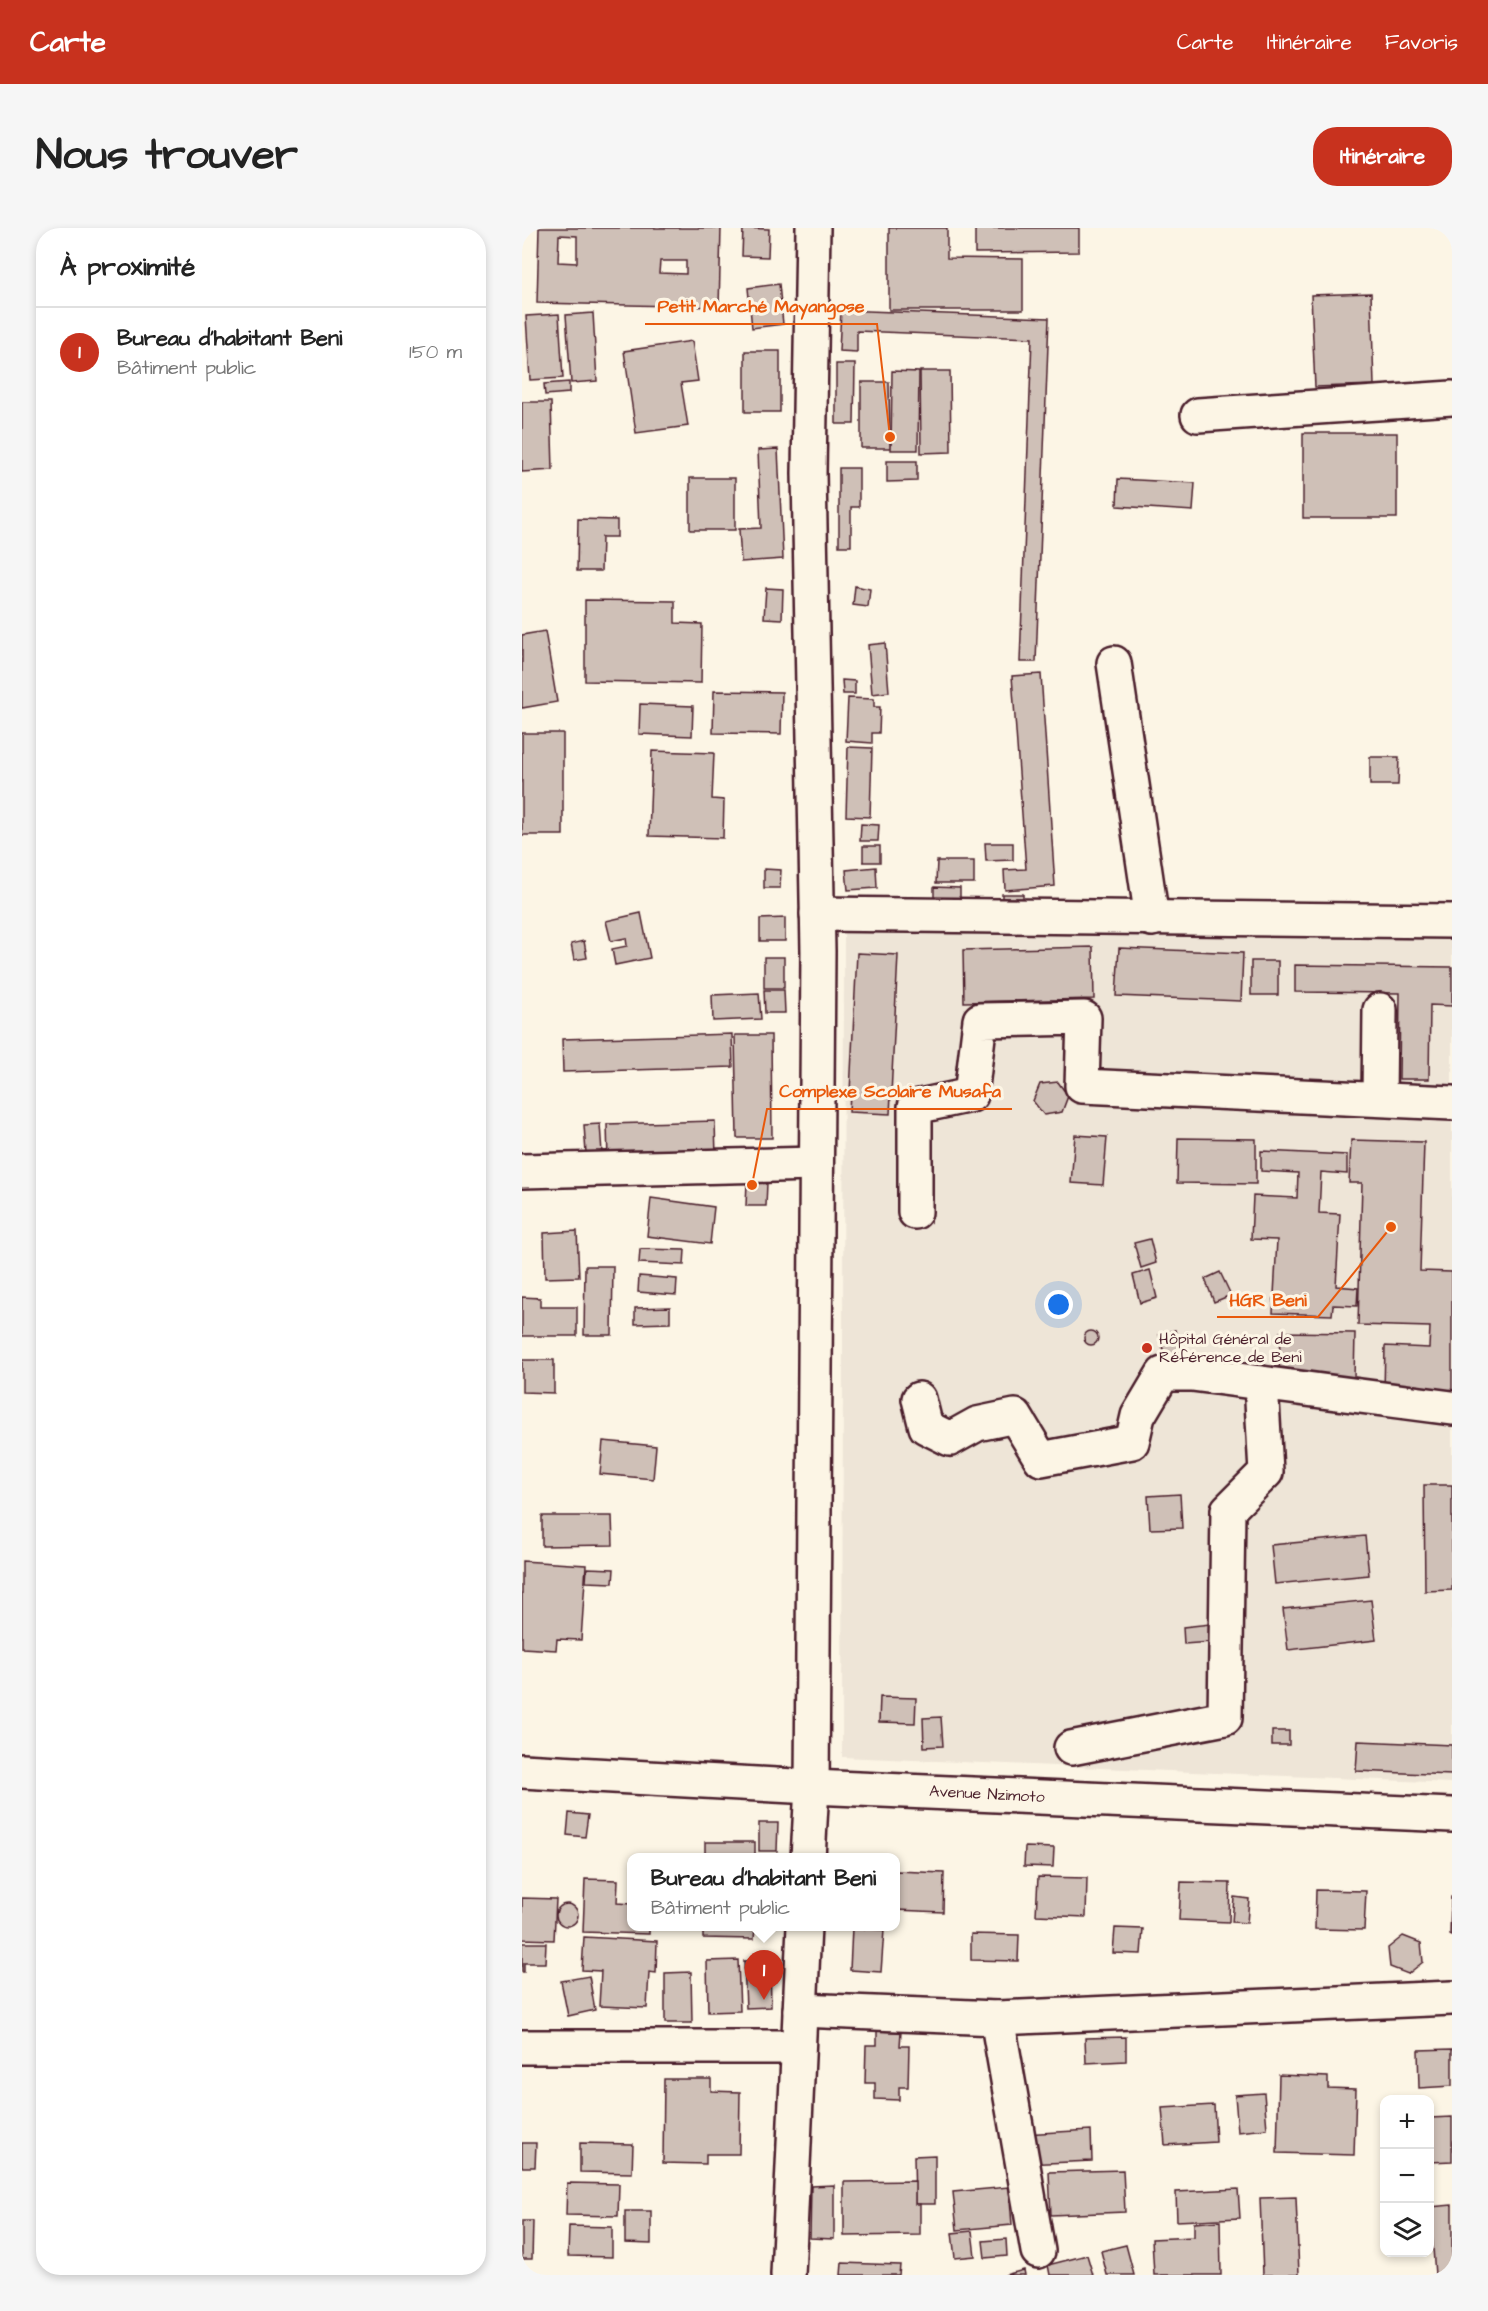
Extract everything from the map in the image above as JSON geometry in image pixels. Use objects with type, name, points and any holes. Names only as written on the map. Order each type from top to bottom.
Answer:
[{"type":"street","points":[[808,1853],[812,1787],[817,914],[810,473],[813,228]]},
{"type":"street","points":[[1198,415],[1452,398]]},
{"type":"street","points":[[1114,663],[1152,919]]},
{"type":"street","points":[[817,914],[1452,921]]},
{"type":"street","points":[[1379,1099],[1380,1010]]},
{"type":"street","points":[[915,1212],[915,1107],[971,1095],[980,1020],[1084,1018],[1082,1086],[1452,1103]]},
{"type":"street","points":[[522,1171],[816,1164]]},
{"type":"street","points":[[919,1399],[926,1427],[951,1439],[977,1424],[1015,1416],[1041,1459],[1132,1442],[1138,1416],[1163,1374],[1192,1374],[1452,1408]]},
{"type":"street","points":[[1071,1748],[1225,1718],[1228,1510],[1266,1472],[1261,1383]]},
{"type":"street","name":"Avenue Nzimoto","points":[[522,1771],[812,1787],[1452,1815]]},
{"type":"street","points":[[788,2275],[804,1931]]},
{"type":"street","points":[[800,2010],[997,2018],[1452,1998]]},
{"type":"street","points":[[997,2018],[1038,2251]]},
{"type":"street","points":[[522,2047],[798,2048]]},
{"type":"shaded area","name":"Hôpital Général de Référence de Beni","points":[[844,931],[1452,938],[1452,1783],[842,1757]]},
{"type":"building","points":[[539,228],[721,228],[719,307],[537,303]],"holes":[[[559,235],[577,236],[577,263],[558,262]],[[660,261],[686,261],[686,274],[659,273]]]},
{"type":"building","points":[[743,228],[769,229],[768,257],[742,256]]},
{"type":"building","points":[[889,228],[947,228],[947,258],[1023,259],[1023,310],[889,310]]},
{"type":"building","points":[[975,228],[1079,228],[1079,252],[975,253]]},
{"type":"building","points":[[779,284],[783,324],[752,328],[748,288]]},
{"type":"building","points":[[1371,293],[1374,385],[1315,387],[1311,295]]},
{"type":"building","points":[[841,310],[1049,318],[1036,662],[1020,662],[1032,338],[857,331],[857,352],[839,351]]},
{"type":"building","points":[[593,313],[597,381],[571,383],[566,315]]},
{"type":"building","points":[[559,314],[563,378],[530,380],[526,316]]},
{"type":"building","points":[[692,341],[698,381],[681,383],[688,426],[636,433],[624,351]]},
{"type":"building","points":[[745,351],[780,351],[780,412],[745,412]]},
{"type":"building","points":[[836,364],[855,364],[854,424],[836,424]]},
{"type":"building","points":[[892,371],[919,372],[918,450],[891,450]]},
{"type":"building","points":[[920,371],[950,371],[951,452],[921,453]]},
{"type":"building","points":[[569,382],[569,393],[545,395],[544,384]]},
{"type":"building","points":[[861,382],[889,382],[890,448],[861,448]]},
{"type":"building","points":[[522,402],[551,402],[553,470],[522,472]]},
{"type":"building","points":[[1303,433],[1397,433],[1397,518],[1303,518]]},
{"type":"building","points":[[778,449],[783,559],[741,562],[739,529],[761,528],[758,450]]},
{"type":"building","points":[[887,461],[917,461],[917,481],[887,482]]},
{"type":"building","points":[[839,468],[859,468],[859,507],[851,507],[851,546],[839,546]]},
{"type":"building","points":[[690,478],[735,478],[735,530],[690,530]]},
{"type":"building","points":[[1118,479],[1195,483],[1193,511],[1117,506]]},
{"type":"building","points":[[578,519],[617,520],[617,537],[602,537],[601,571],[577,571]]},
{"type":"building","points":[[855,586],[870,589],[868,607],[853,605]]},
{"type":"building","points":[[766,588],[783,589],[782,619],[764,618]]},
{"type":"building","points":[[585,600],[675,601],[675,623],[702,624],[701,683],[585,681]]},
{"type":"building","points":[[545,631],[557,702],[522,708],[522,635]]},
{"type":"building","points":[[885,643],[889,692],[872,694],[868,645]]},
{"type":"building","points":[[1041,674],[1055,886],[1005,890],[1004,870],[1026,869],[1012,676]]},
{"type":"building","points":[[842,680],[855,681],[855,694],[843,694]]},
{"type":"building","points":[[714,691],[782,692],[781,734],[713,733]]},
{"type":"building","points":[[848,698],[874,699],[874,707],[880,707],[879,733],[872,733],[872,743],[846,741]]},
{"type":"building","points":[[640,704],[693,706],[692,736],[639,734]]},
{"type":"building","points":[[522,733],[563,733],[563,835],[522,835]]},
{"type":"building","points":[[848,747],[872,748],[870,817],[846,816]]},
{"type":"building","points":[[652,751],[714,753],[712,799],[724,800],[723,838],[649,836]]},
{"type":"building","points":[[1370,757],[1399,757],[1398,785],[1370,785]]},
{"type":"building","points":[[861,824],[879,825],[878,841],[860,841]]},
{"type":"building","points":[[985,843],[1013,843],[1013,860],[986,861]]},
{"type":"building","points":[[863,846],[880,846],[880,862],[863,862]]},
{"type":"building","points":[[937,861],[974,861],[974,883],[936,883]]},
{"type":"building","points":[[876,867],[877,888],[848,890],[846,870]]},
{"type":"building","points":[[764,869],[781,870],[780,888],[764,888]]},
{"type":"building","points":[[934,887],[960,888],[960,901],[934,900]]},
{"type":"building","points":[[1002,894],[1023,894],[1023,910],[1002,910]]},
{"type":"building","points":[[641,913],[650,958],[615,965],[612,949],[627,946],[626,938],[611,941],[606,921]]},
{"type":"building","points":[[785,918],[785,941],[760,941],[760,919]]},
{"type":"building","points":[[584,941],[587,958],[574,960],[571,944]]},
{"type":"building","points":[[1093,947],[1094,999],[964,1002],[963,950]]},
{"type":"building","points":[[1119,948],[1243,953],[1241,1001],[1116,996]]},
{"type":"building","points":[[857,953],[898,955],[890,1114],[849,1112]]},
{"type":"building","points":[[764,957],[784,957],[784,988],[764,988]]},
{"type":"building","points":[[1251,961],[1278,961],[1278,995],[1251,995]]},
{"type":"building","points":[[1295,965],[1452,967],[1452,1006],[1430,1005],[1429,1079],[1399,1079],[1400,993],[1295,992]]},
{"type":"building","points":[[764,990],[784,990],[785,1013],[765,1013]]},
{"type":"building","points":[[759,993],[761,1019],[713,1021],[712,995]]},
{"type":"building","points":[[732,1034],[733,1067],[563,1072],[562,1039]]},
{"type":"building","points":[[735,1035],[771,1035],[772,1138],[737,1138]]},
{"type":"building","points":[[1058,1082],[1068,1096],[1062,1112],[1044,1115],[1033,1101],[1040,1084]]},
{"type":"building","points":[[715,1121],[716,1157],[608,1160],[607,1124]]},
{"type":"building","points":[[600,1124],[602,1153],[586,1153],[584,1125]]},
{"type":"building","points":[[1075,1135],[1107,1137],[1103,1185],[1071,1183]]},
{"type":"building","points":[[1178,1138],[1256,1139],[1256,1184],[1177,1183]]},
{"type":"building","points":[[1351,1140],[1424,1142],[1420,1271],[1452,1272],[1452,1394],[1384,1392],[1385,1346],[1429,1348],[1430,1327],[1358,1325],[1362,1183],[1349,1183]]},
{"type":"building","points":[[1261,1151],[1347,1155],[1347,1174],[1321,1172],[1319,1213],[1340,1214],[1336,1286],[1358,1288],[1357,1306],[1333,1305],[1332,1315],[1273,1313],[1277,1240],[1251,1239],[1253,1196],[1297,1198],[1298,1173],[1261,1171]]},
{"type":"building","points":[[747,1182],[767,1183],[766,1206],[746,1206]]},
{"type":"building","points":[[651,1198],[714,1207],[710,1244],[647,1236]]},
{"type":"building","points":[[577,1231],[579,1277],[545,1278],[544,1233]]},
{"type":"building","points":[[1150,1239],[1156,1263],[1141,1268],[1134,1243]]},
{"type":"building","points":[[640,1249],[685,1250],[684,1265],[639,1263]]},
{"type":"building","points":[[585,1266],[613,1266],[612,1335],[584,1335]]},
{"type":"building","points":[[1150,1270],[1157,1298],[1140,1303],[1133,1275]]},
{"type":"building","points":[[1220,1272],[1231,1295],[1214,1302],[1205,1279]]},
{"type":"building","points":[[639,1276],[677,1279],[676,1295],[638,1292]]},
{"type":"building","points":[[522,1297],[540,1298],[540,1307],[577,1307],[577,1336],[522,1336]]},
{"type":"building","points":[[670,1307],[670,1323],[635,1324],[635,1308]]},
{"type":"building","points":[[1175,1330],[1181,1357],[1166,1361],[1159,1334]]},
{"type":"building","points":[[1091,1331],[1096,1333],[1098,1338],[1096,1343],[1091,1345],[1086,1343],[1084,1338],[1086,1333]]},
{"type":"building","points":[[1280,1332],[1355,1333],[1354,1379],[1279,1377]]},
{"type":"building","points":[[522,1360],[554,1360],[554,1393],[522,1392]]},
{"type":"building","points":[[603,1441],[656,1446],[653,1479],[600,1474]]},
{"type":"building","points":[[1424,1485],[1452,1485],[1452,1590],[1425,1591]]},
{"type":"building","points":[[1180,1494],[1182,1528],[1150,1529],[1148,1496]]},
{"type":"building","points":[[542,1516],[612,1516],[613,1545],[542,1546]]},
{"type":"building","points":[[1365,1536],[1369,1575],[1275,1584],[1271,1545]]},
{"type":"building","points":[[522,1561],[586,1565],[581,1640],[557,1639],[556,1650],[522,1648]]},
{"type":"building","points":[[587,1568],[614,1569],[613,1583],[586,1582]]},
{"type":"building","points":[[1371,1600],[1376,1640],[1288,1650],[1283,1609]]},
{"type":"building","points":[[1210,1624],[1211,1642],[1184,1644],[1183,1627]]},
{"type":"building","points":[[880,1697],[916,1698],[915,1723],[879,1722]]},
{"type":"building","points":[[941,1717],[943,1746],[924,1747],[923,1718]]},
{"type":"building","points":[[1272,1731],[1289,1731],[1289,1745],[1272,1745]]},
{"type":"building","points":[[1358,1741],[1452,1745],[1452,1775],[1356,1771]]},
{"type":"building","points":[[569,1813],[588,1815],[585,1837],[567,1835]]},
{"type":"building","points":[[759,1823],[778,1823],[777,1851],[759,1851]]},
{"type":"building","points":[[705,1842],[755,1842],[755,1853],[705,1853]]},
{"type":"building","points":[[1025,1847],[1054,1848],[1053,1867],[1024,1866]]},
{"type":"building","points":[[900,1871],[944,1873],[943,1912],[900,1910]]},
{"type":"building","points":[[1038,1877],[1087,1878],[1086,1917],[1036,1915]]},
{"type":"building","points":[[585,1879],[618,1880],[617,1903],[627,1904],[627,1931],[649,1931],[649,1934],[583,1932]]},
{"type":"building","points":[[1181,1882],[1230,1883],[1229,1922],[1179,1920]]},
{"type":"building","points":[[1316,1890],[1366,1891],[1364,1930],[1315,1929]]},
{"type":"building","points":[[1234,1897],[1249,1899],[1247,1923],[1232,1922]]},
{"type":"building","points":[[1452,1897],[1452,1936],[1450,1935]]},
{"type":"building","points":[[522,1898],[556,1899],[554,1940],[522,1939]]},
{"type":"building","points":[[567,1904],[577,1911],[578,1915],[571,1925],[567,1926],[557,1919],[556,1915],[563,1905]]},
{"type":"building","points":[[1115,1928],[1143,1929],[1141,1954],[1113,1953]]},
{"type":"building","points":[[703,1931],[755,1931],[754,1939],[703,1938]]},
{"type":"building","points":[[852,1931],[884,1931],[881,1972],[850,1970]]},
{"type":"building","points":[[971,1934],[1019,1935],[1018,1961],[971,1960]]},
{"type":"building","points":[[1403,1936],[1421,1943],[1423,1962],[1408,1974],[1390,1967],[1388,1948]]},
{"type":"building","points":[[584,1937],[657,1941],[656,1973],[649,1972],[647,2008],[599,2006],[601,1971],[582,1970]]},
{"type":"building","points":[[522,1943],[546,1943],[545,1963],[524,1963],[524,1972],[522,1972]]},
{"type":"building","points":[[738,1960],[740,2011],[708,2012],[707,1961]]},
{"type":"building","points":[[770,1960],[771,2007],[746,2008],[744,1961]]},
{"type":"building","points":[[691,1972],[692,2023],[665,2023],[665,1973]]},
{"type":"building","points":[[589,1976],[595,2010],[568,2016],[561,1981]]},
{"type":"building","points":[[877,2031],[901,2032],[900,2046],[909,2046],[908,2087],[899,2087],[899,2100],[875,2099],[875,2083],[865,2083],[866,2045],[877,2045]]},
{"type":"building","points":[[1126,2037],[1126,2061],[1086,2063],[1085,2038]]},
{"type":"building","points":[[1452,2049],[1452,2086],[1419,2088],[1418,2050]]},
{"type":"building","points":[[1279,2075],[1328,2077],[1328,2088],[1356,2089],[1354,2155],[1277,2153]]},
{"type":"building","points":[[664,2079],[711,2079],[711,2091],[740,2092],[739,2154],[706,2154],[706,2164],[663,2163]]},
{"type":"building","points":[[1264,2093],[1267,2129],[1238,2132],[1235,2095]]},
{"type":"building","points":[[1214,2105],[1216,2142],[1165,2145],[1162,2108]]},
{"type":"building","points":[[1452,2117],[1452,2161],[1434,2162],[1434,2118]]},
{"type":"building","points":[[1091,2130],[1092,2161],[1025,2164],[1024,2134]]},
{"type":"building","points":[[522,2143],[536,2143],[535,2167],[522,2167]]},
{"type":"building","points":[[580,2143],[633,2144],[632,2173],[580,2172]]},
{"type":"building","points":[[935,2155],[935,2204],[915,2204],[914,2156]]},
{"type":"building","points":[[1123,2170],[1125,2212],[1051,2215],[1049,2172]]},
{"type":"building","points":[[915,2181],[915,2204],[920,2204],[920,2235],[844,2236],[844,2182]]},
{"type":"building","points":[[567,2183],[619,2184],[618,2216],[566,2215]]},
{"type":"building","points":[[834,2185],[834,2239],[810,2238],[811,2186]]},
{"type":"building","points":[[1009,2187],[1012,2225],[957,2230],[953,2192]]},
{"type":"building","points":[[1238,2189],[1240,2218],[1177,2221],[1176,2192]]},
{"type":"building","points":[[1296,2197],[1299,2275],[1263,2275],[1260,2198]]},
{"type":"building","points":[[1452,2205],[1452,2275],[1435,2275],[1434,2207]]},
{"type":"building","points":[[625,2211],[651,2211],[651,2244],[625,2243]]},
{"type":"building","points":[[522,2221],[533,2221],[532,2259],[522,2259]]},
{"type":"building","points":[[1220,2221],[1221,2275],[1154,2275],[1152,2239],[1194,2237],[1194,2223]]},
{"type":"building","points":[[569,2226],[612,2227],[612,2257],[568,2256]]},
{"type":"building","points":[[972,2231],[975,2256],[955,2258],[952,2233]]},
{"type":"building","points":[[1006,2239],[1007,2256],[985,2258],[983,2241]]},
{"type":"building","points":[[1126,2245],[1134,2275],[1107,2275],[1101,2251]]},
{"type":"building","points":[[1087,2255],[1093,2275],[1050,2275],[1048,2265]]},
{"type":"building","points":[[842,2263],[900,2265],[899,2275],[841,2275]]},
{"type":"building","points":[[1024,2270],[1025,2275],[1005,2275]]},
{"type":"place","name":"Petit Marché Mayangose","points":[[890,437]]},
{"type":"place","name":"Complexe Scolaire Musafa","points":[[752,1185]]},
{"type":"place","name":"HGR Beni","points":[[1391,1227]]},
{"type":"place","name":"Hôpital Général de Référence de Beni","points":[[1147,1348]]},
{"type":"place","name":"Bureau d'habitant Beni","points":[[764,2000]]}]
